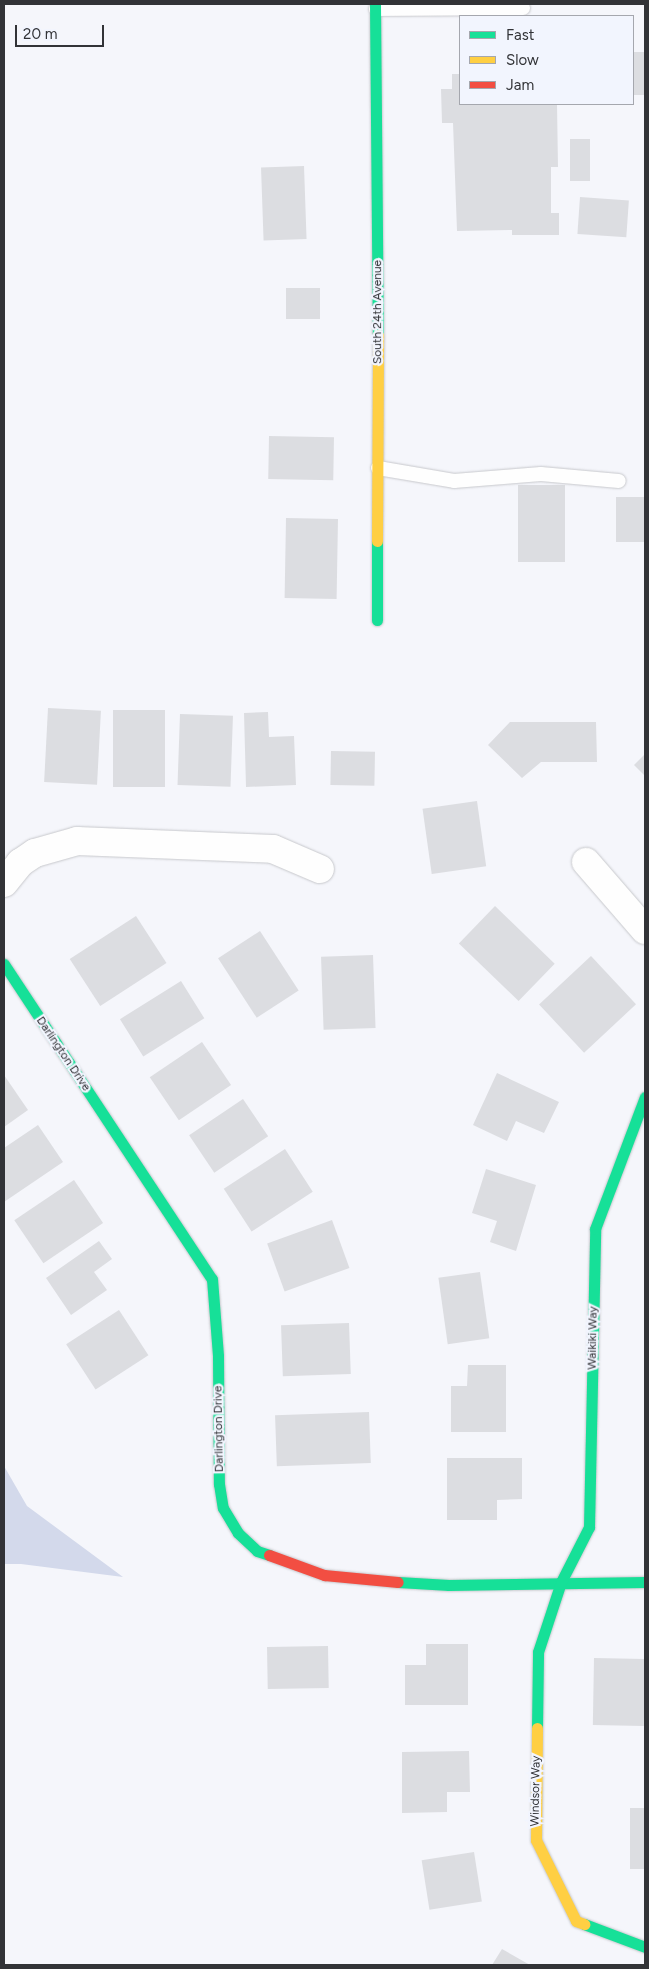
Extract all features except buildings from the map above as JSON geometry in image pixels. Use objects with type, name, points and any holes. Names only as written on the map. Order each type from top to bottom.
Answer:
[{"type":"street","name":"South 24th Avenue","points":[[376,6],[377,620]]},
{"type":"street","points":[[4,883],[20,863],[35,853],[77,841],[273,849],[320,869]]},
{"type":"street","points":[[586,862],[645,930]]},
{"type":"street","name":"Darlington Drive","points":[[4,964],[212,1279],[218,1356],[219,1484],[223,1508],[238,1533],[257,1551],[324,1575],[362,1580],[449,1585],[645,1582]]},
{"type":"street","name":"Waikiki Way","points":[[561,1582],[589,1527],[595,1229],[645,1097]]},
{"type":"street","name":"Windsor Way","points":[[561,1582],[538,1652],[536,1840],[576,1921],[645,1947]]},
{"type":"lane","points":[[376,6],[523,8]]},
{"type":"lane","points":[[378,468],[454,481],[541,474],[619,481]]},
{"type":"shaded area","points":[[4,1466],[27,1506],[123,1577],[21,1564],[4,1564]]},
{"type":"traffic: fast","points":[[375,4],[378,335]]},
{"type":"traffic: fast","points":[[377,541],[377,620]]},
{"type":"traffic: fast","points":[[4,964],[212,1279],[218,1356],[219,1484],[223,1508],[238,1533],[257,1551],[269,1555]]},
{"type":"traffic: fast","points":[[537,1728],[538,1652],[561,1582],[589,1527],[595,1229],[645,1097]]},
{"type":"traffic: fast","points":[[398,1582],[449,1585],[645,1582]]},
{"type":"traffic: fast","points":[[584,1924],[645,1947]]},
{"type":"traffic: slow","points":[[377,541],[378,335]]},
{"type":"traffic: slow","points":[[537,1728],[536,1840],[576,1921],[584,1924]]},
{"type":"traffic: jam","points":[[269,1555],[324,1575],[398,1582]]}]
